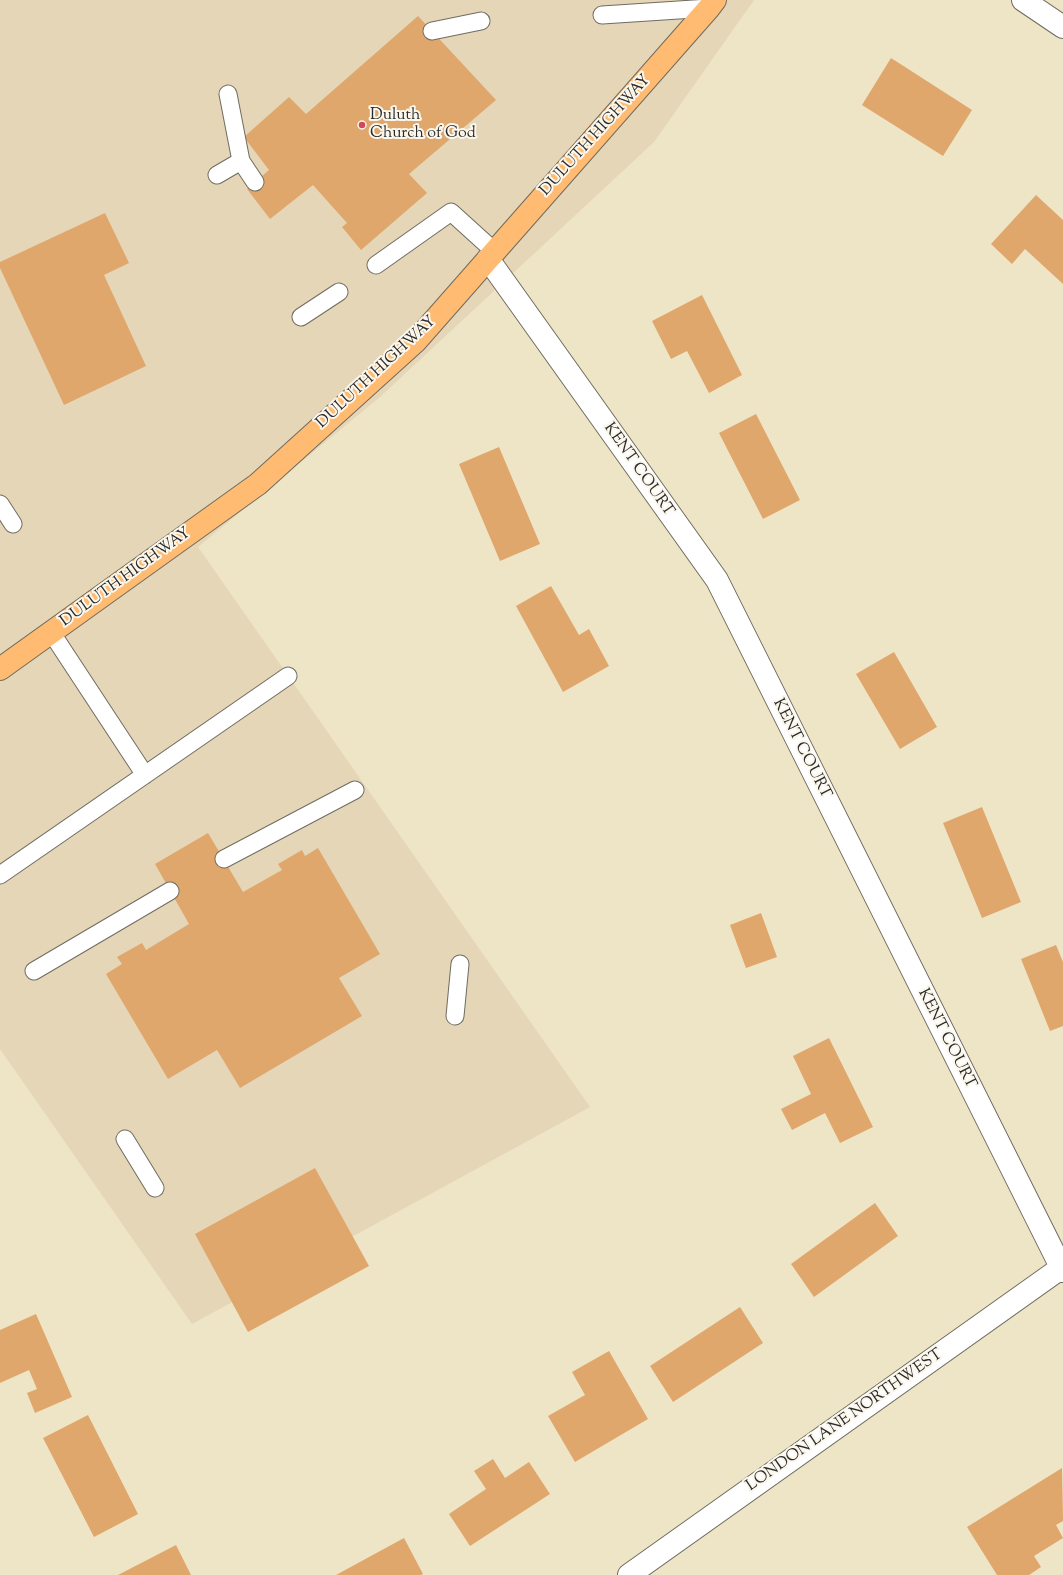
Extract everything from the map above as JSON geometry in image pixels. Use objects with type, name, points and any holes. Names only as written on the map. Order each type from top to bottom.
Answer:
[{"type":"main road","name":"DULUTH HIGHWAY","points":[[0,669],[258,484],[416,341],[712,4]]},
{"type":"street","points":[[1023,0],[1063,27]]},
{"type":"street","name":"KENT COURT","points":[[491,255],[717,580],[1062,1269]]},
{"type":"street","name":"LONDON LANE NORTHWEST","points":[[629,1575],[1062,1269]]},
{"type":"lane","points":[[602,15],[712,4]]},
{"type":"lane","points":[[432,31],[481,21]]},
{"type":"lane","points":[[228,94],[240,161],[255,182]]},
{"type":"lane","points":[[217,175],[240,161]]},
{"type":"lane","points":[[376,265],[450,212],[491,255]]},
{"type":"lane","points":[[301,317],[339,292]]},
{"type":"lane","points":[[0,504],[13,524]]},
{"type":"lane","points":[[51,632],[145,776]]},
{"type":"lane","points":[[0,875],[288,676]]},
{"type":"lane","points":[[224,859],[355,790]]},
{"type":"lane","points":[[34,971],[170,891]]},
{"type":"lane","points":[[455,1016],[460,964]]},
{"type":"lane","points":[[125,1139],[155,1188]]},
{"type":"shaded area","points":[[0,0],[754,0],[654,142],[380,397],[198,547],[590,1107],[192,1324],[0,1049]]},
{"type":"building","name":"Duluth Church of God","points":[[418,16],[496,100],[409,174],[427,193],[361,250],[342,227],[347,223],[313,185],[270,219],[247,189],[269,170],[244,137],[289,97],[306,114]]},
{"type":"building","points":[[891,58],[972,110],[943,156],[862,105]]},
{"type":"building","points":[[1036,195],[1063,220],[1063,284],[1025,249],[1012,264],[991,244]]},
{"type":"building","points":[[105,213],[129,263],[104,275],[146,366],[64,405],[0,268],[0,262]]},
{"type":"building","points":[[702,295],[742,375],[709,393],[687,351],[671,359],[652,321]]},
{"type":"building","points":[[756,414],[800,500],[763,519],[719,433]]},
{"type":"building","points":[[499,447],[540,544],[500,561],[459,464]]},
{"type":"building","points":[[551,586],[579,635],[589,629],[609,666],[563,692],[516,606]]},
{"type":"building","points":[[894,652],[937,727],[900,749],[856,674]]},
{"type":"building","points":[[982,807],[1021,902],[982,918],[943,823]]},
{"type":"building","points":[[208,833],[243,892],[282,870],[278,864],[302,850],[305,856],[318,848],[380,954],[339,978],[362,1016],[240,1088],[217,1050],[168,1079],[106,974],[122,964],[117,957],[142,943],[146,950],[189,924],[155,864]]},
{"type":"building","points":[[761,913],[777,957],[746,968],[730,925]]},
{"type":"building","points":[[1056,945],[1063,962],[1063,1026],[1050,1031],[1021,959]]},
{"type":"building","points":[[829,1038],[873,1127],[840,1143],[825,1113],[792,1130],[781,1109],[811,1094],[793,1056]]},
{"type":"building","points":[[315,1168],[369,1266],[248,1332],[195,1234]]},
{"type":"building","points":[[875,1203],[898,1236],[814,1297],[791,1264]]},
{"type":"building","points":[[740,1307],[763,1343],[673,1402],[650,1366]]},
{"type":"building","points":[[36,1314],[72,1397],[35,1413],[27,1393],[37,1389],[29,1370],[0,1383],[0,1330]]},
{"type":"building","points":[[609,1351],[648,1419],[575,1462],[548,1416],[585,1395],[572,1372]]},
{"type":"building","points":[[88,1415],[138,1514],[94,1537],[43,1438]]},
{"type":"building","points":[[493,1459],[505,1478],[529,1462],[550,1494],[470,1546],[449,1514],[486,1489],[474,1471]]},
{"type":"building","points":[[1062,1468],[1063,1521],[1056,1525],[1063,1538],[1034,1556],[1041,1567],[1029,1575],[997,1575],[967,1527]]},
{"type":"building","points":[[404,1538],[423,1574],[336,1575]]},
{"type":"building","points":[[176,1545],[191,1575],[118,1575]]},
{"type":"place","name":"Duluth Church of God","points":[[362,125]]}]
